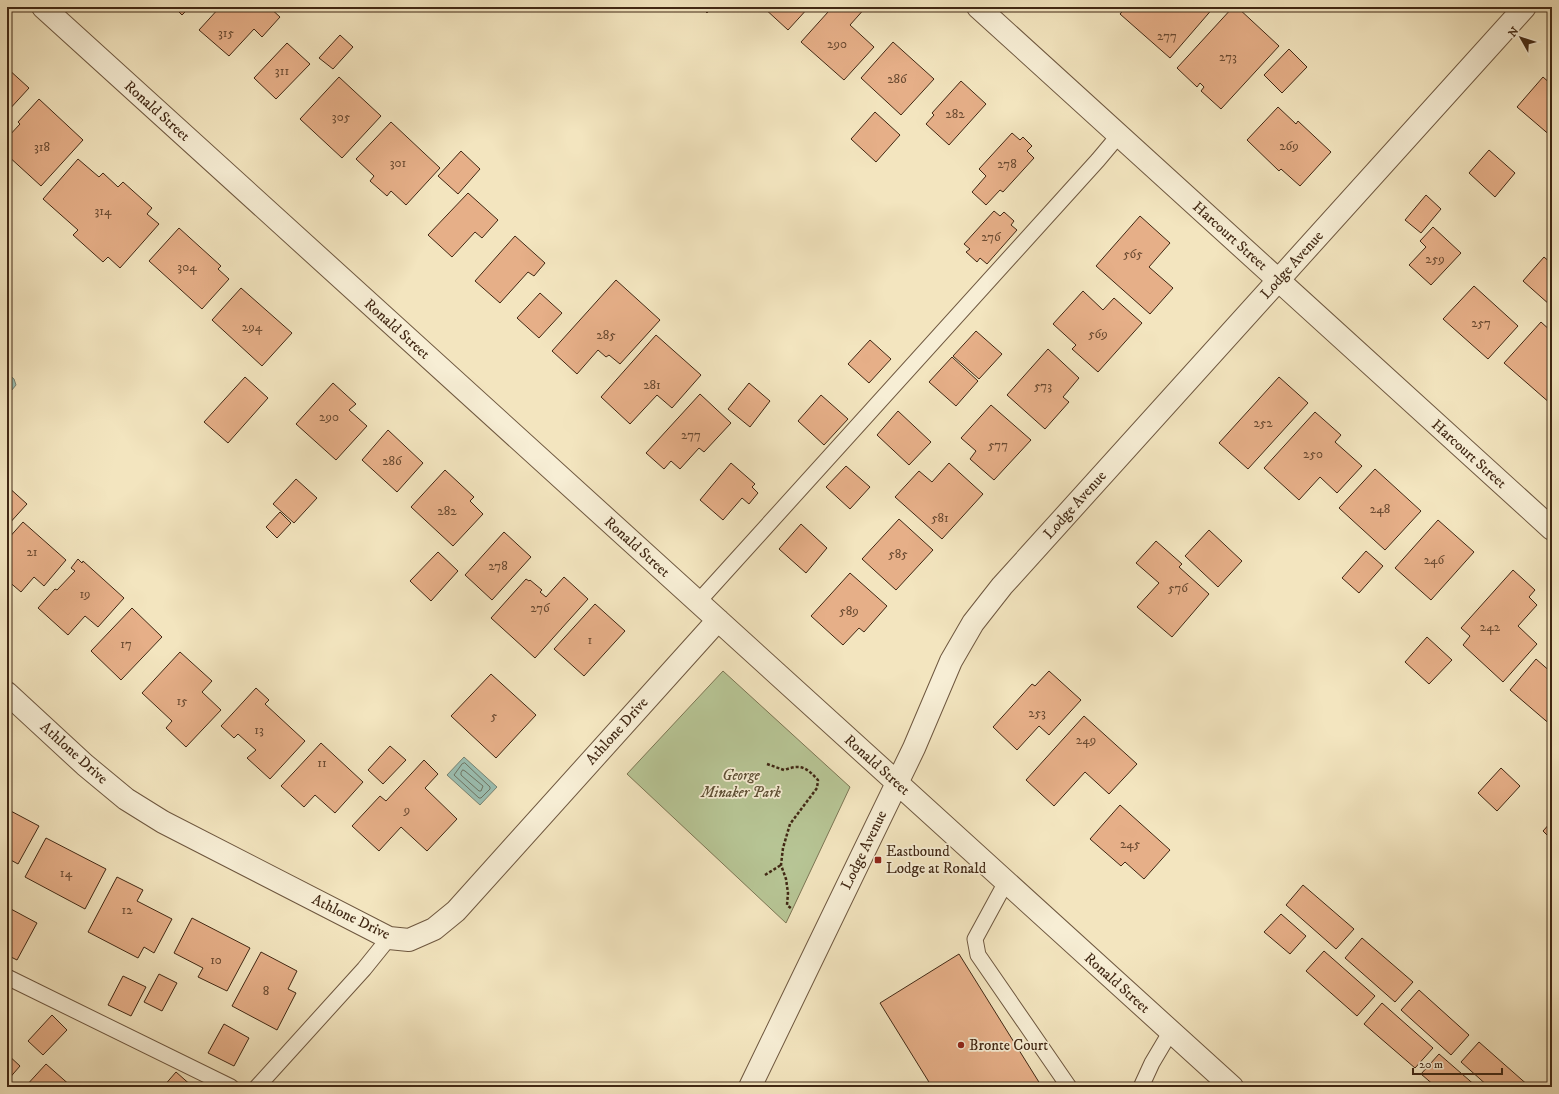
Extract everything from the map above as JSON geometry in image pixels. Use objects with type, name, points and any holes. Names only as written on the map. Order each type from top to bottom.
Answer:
[{"type":"street","name":"Ronald Street","points":[[42,7],[1232,1087]]},
{"type":"street","name":"Harcourt Street","points":[[978,7],[1552,530]]},
{"type":"street","name":"Lodge Avenue","points":[[750,1087],[914,748],[951,661],[973,623],[1002,586],[1525,7]]},
{"type":"street","name":"Athlone Drive","points":[[7,693],[85,765],[126,799],[162,822],[389,938],[409,940],[434,929],[456,911],[718,620]]},
{"type":"lane","points":[[698,602],[1093,166],[1119,135]]},
{"type":"lane","points":[[1006,882],[975,939],[978,955],[1069,1087]]},
{"type":"lane","points":[[257,1087],[364,969],[389,938]]},
{"type":"lane","points":[[7,977],[232,1087]]},
{"type":"lane","points":[[1141,1087],[1152,1063],[1170,1032]]},
{"type":"path","points":[[767,764],[784,770],[794,766],[802,767],[818,780],[817,788],[790,824],[783,848],[782,865],[788,893],[787,905],[792,909]]},
{"type":"path","points":[[765,875],[782,865]]},
{"type":"green space","name":"George Minaker Park","points":[[723,671],[850,787],[786,923],[627,774]]},
{"type":"water","points":[[7,373],[14,379],[16,385],[7,396]]},
{"type":"water","points":[[464,757],[497,787],[480,805],[447,775]]},
{"type":"building","points":[[174,7],[190,7],[182,15]]},
{"type":"building","points":[[220,7],[269,7],[280,17],[262,37],[254,29],[229,56],[199,30]]},
{"type":"building","points":[[701,7],[712,7],[707,13]]},
{"type":"building","points":[[763,7],[809,7],[788,30]]},
{"type":"building","points":[[866,7],[850,25],[874,47],[844,80],[801,42],[828,12],[824,8]]},
{"type":"building","points":[[1126,7],[1214,7],[1170,58],[1120,14]]},
{"type":"building","points":[[1233,7],[1237,7],[1279,46],[1221,109],[1201,91],[1204,87],[1200,83],[1197,87],[1177,68]]},
{"type":"building","points":[[340,35],[353,47],[333,69],[319,58]]},
{"type":"building","points":[[893,42],[934,79],[901,115],[861,78]]},
{"type":"building","points":[[287,43],[310,64],[276,99],[254,78]]},
{"type":"building","points":[[1289,49],[1307,67],[1282,93],[1264,75]]},
{"type":"building","points":[[7,68],[29,88],[7,112]]},
{"type":"building","points":[[339,77],[381,116],[342,158],[300,119]]},
{"type":"building","points":[[1543,77],[1552,85],[1552,137],[1517,107]]},
{"type":"building","points":[[961,81],[986,104],[949,145],[926,124],[934,115],[932,113]]},
{"type":"building","points":[[39,99],[83,140],[41,186],[7,155],[7,138],[20,124],[18,122]]},
{"type":"building","points":[[1278,107],[1296,124],[1298,121],[1331,152],[1300,186],[1281,169],[1279,171],[1247,140]]},
{"type":"building","points":[[875,112],[900,135],[876,162],[851,139]]},
{"type":"building","points":[[391,122],[440,168],[406,205],[391,191],[387,196],[370,181],[374,176],[356,159]]},
{"type":"building","points":[[1012,133],[1020,140],[1023,137],[1032,146],[1027,151],[1034,158],[1003,192],[1000,190],[986,205],[972,192],[986,176],[979,169]]},
{"type":"building","points":[[1489,150],[1515,173],[1495,197],[1469,173]]},
{"type":"building","points":[[461,151],[480,169],[458,194],[438,176]]},
{"type":"building","points":[[78,159],[99,177],[103,173],[118,187],[123,182],[152,208],[147,214],[159,224],[120,268],[108,257],[103,262],[73,235],[78,230],[43,199]]},
{"type":"building","points":[[468,193],[498,220],[482,238],[475,232],[452,257],[428,235]]},
{"type":"building","points":[[1426,195],[1441,209],[1421,233],[1405,220]]},
{"type":"building","points":[[994,211],[1000,216],[1004,212],[1014,221],[1011,225],[1017,230],[987,264],[980,258],[977,262],[966,252],[970,249],[964,244]]},
{"type":"building","points":[[1140,216],[1170,243],[1149,267],[1173,288],[1150,314],[1096,266]]},
{"type":"building","points":[[1433,227],[1461,253],[1431,285],[1409,265],[1426,247],[1420,241]]},
{"type":"building","points":[[179,228],[221,266],[218,269],[229,279],[202,309],[149,261]]},
{"type":"building","points":[[515,236],[545,263],[534,276],[528,272],[500,303],[475,281]]},
{"type":"building","points":[[1544,257],[1552,264],[1552,303],[1550,305],[1523,281]]},
{"type":"building","points":[[616,280],[660,320],[620,364],[609,355],[606,357],[598,350],[577,374],[552,351]]},
{"type":"building","points":[[1474,286],[1518,326],[1488,359],[1443,319]]},
{"type":"building","points":[[241,288],[292,333],[262,366],[212,320]]},
{"type":"building","points":[[1083,291],[1103,310],[1114,298],[1142,323],[1098,372],[1072,349],[1076,345],[1053,324]]},
{"type":"building","points":[[540,293],[562,313],[539,338],[517,318]]},
{"type":"building","points":[[1541,322],[1552,332],[1551,404],[1504,363]]},
{"type":"building","points":[[976,331],[1002,354],[979,379],[953,356]]},
{"type":"building","points":[[656,335],[701,375],[672,408],[657,395],[630,424],[601,397]]},
{"type":"building","points":[[870,340],[891,359],[869,383],[848,364]]},
{"type":"building","points":[[1048,349],[1079,378],[1063,397],[1069,402],[1045,429],[1007,395]]},
{"type":"building","points":[[952,357],[978,381],[956,406],[929,382]]},
{"type":"building","points":[[245,377],[268,398],[228,443],[204,422]]},
{"type":"building","points":[[1279,377],[1308,403],[1248,469],[1219,443]]},
{"type":"building","points":[[333,383],[356,404],[349,410],[367,426],[336,460],[296,424]]},
{"type":"building","points":[[749,383],[770,401],[750,427],[728,409]]},
{"type":"building","points":[[700,394],[731,423],[704,452],[699,448],[680,469],[671,461],[664,469],[646,453]]},
{"type":"building","points":[[821,395],[848,419],[824,445],[798,421]]},
{"type":"building","points":[[991,405],[1031,440],[994,480],[970,459],[976,451],[961,438]]},
{"type":"building","points":[[898,411],[931,442],[909,465],[877,435]]},
{"type":"building","points":[[1315,412],[1341,435],[1335,442],[1362,466],[1337,493],[1320,477],[1299,500],[1264,468]]},
{"type":"building","points":[[388,430],[423,463],[397,492],[362,460]]},
{"type":"building","points":[[731,463],[755,484],[752,487],[758,493],[749,504],[742,498],[723,520],[700,500]]},
{"type":"building","points":[[949,463],[983,494],[942,539],[895,497],[919,471],[932,482]]},
{"type":"building","points":[[846,466],[870,487],[850,509],[826,487]]},
{"type":"building","points":[[1375,469],[1421,511],[1385,550],[1339,508]]},
{"type":"building","points":[[445,470],[474,497],[470,501],[483,514],[453,546],[411,507]]},
{"type":"building","points":[[296,479],[317,498],[294,523],[273,504]]},
{"type":"building","points":[[7,486],[27,504],[7,526]]},
{"type":"building","points":[[280,512],[291,523],[277,538],[266,527]]},
{"type":"building","points":[[899,519],[933,550],[896,590],[862,559]]},
{"type":"building","points":[[1438,520],[1474,552],[1431,600],[1395,568]]},
{"type":"building","points":[[23,522],[66,560],[44,586],[34,577],[21,592],[7,580],[7,544],[9,543],[7,540]]},
{"type":"building","points":[[801,524],[827,548],[806,573],[779,549]]},
{"type":"building","points":[[1209,530],[1242,561],[1218,587],[1185,556]]},
{"type":"building","points":[[504,532],[531,557],[492,600],[465,575]]},
{"type":"building","points":[[1156,541],[1182,564],[1179,567],[1209,594],[1172,637],[1137,607],[1159,583],[1136,563]]},
{"type":"building","points":[[1366,551],[1383,566],[1359,593],[1342,578]]},
{"type":"building","points":[[438,552],[458,571],[431,601],[410,581]]},
{"type":"building","points":[[78,559],[82,563],[83,561],[124,598],[98,627],[85,616],[68,635],[38,608],[55,589],[57,590],[75,571],[71,568]]},
{"type":"building","points":[[1513,570],[1535,590],[1529,597],[1537,605],[1518,626],[1537,644],[1503,682],[1463,645],[1470,636],[1461,628]]},
{"type":"building","points":[[850,573],[887,606],[864,632],[859,628],[843,645],[811,616]]},
{"type":"building","points":[[564,577],[588,599],[535,658],[491,618],[526,579],[529,581],[530,580],[542,590],[540,592],[546,597]]},
{"type":"building","points":[[595,604],[625,631],[584,676],[554,649]]},
{"type":"building","points":[[132,608],[162,637],[121,680],[91,651]]},
{"type":"building","points":[[1427,637],[1452,660],[1429,684],[1405,662]]},
{"type":"building","points":[[180,652],[212,681],[202,692],[221,710],[186,747],[166,728],[172,721],[142,693]]},
{"type":"building","points":[[1536,659],[1552,673],[1552,726],[1510,690]]},
{"type":"building","points":[[1049,671],[1081,700],[1049,735],[1039,726],[1017,750],[993,727],[1032,684],[1035,686]]},
{"type":"building","points":[[491,674],[536,715],[496,758],[451,716]]},
{"type":"building","points":[[256,688],[269,700],[265,704],[305,741],[270,779],[247,758],[256,750],[238,734],[234,738],[221,726]]},
{"type":"building","points":[[1084,716],[1137,764],[1109,794],[1085,772],[1054,806],[1026,780]]},
{"type":"building","points":[[321,743],[363,782],[335,813],[315,795],[304,807],[281,786]]},
{"type":"building","points":[[390,746],[406,760],[383,784],[368,770]]},
{"type":"building","points":[[424,760],[438,774],[425,788],[457,819],[427,851],[401,827],[379,851],[352,826],[380,796],[386,801]]},
{"type":"building","points":[[1501,768],[1520,786],[1497,811],[1478,793]]},
{"type":"building","points":[[1120,805],[1170,850],[1144,879],[1125,862],[1121,866],[1090,839]]},
{"type":"building","points":[[7,809],[39,826],[18,864],[7,858]]},
{"type":"building","points":[[1552,821],[1552,840],[1543,831]]},
{"type":"building","points":[[46,838],[106,869],[85,909],[25,877]]},
{"type":"building","points":[[117,877],[143,890],[137,901],[172,919],[154,953],[144,947],[138,958],[88,932]]},
{"type":"building","points":[[1303,885],[1354,929],[1336,949],[1286,905]]},
{"type":"building","points":[[9,908],[37,923],[17,960],[7,955],[7,911]]},
{"type":"building","points":[[1281,914],[1306,936],[1290,954],[1264,932]]},
{"type":"building","points":[[192,918],[250,948],[227,991],[198,977],[203,968],[174,953]]},
{"type":"building","points":[[1362,938],[1413,982],[1395,1002],[1345,958]]},
{"type":"building","points":[[1324,951],[1375,996],[1357,1016],[1306,971]]},
{"type":"building","points":[[261,952],[297,971],[288,989],[296,993],[277,1030],[232,1006]]},
{"type":"building","name":"Bronte Court","points":[[959,954],[1042,1087],[932,1087],[880,1003]]},
{"type":"building","points":[[159,974],[177,983],[162,1011],[144,1002]]},
{"type":"building","points":[[123,976],[146,987],[131,1016],[108,1005]]},
{"type":"building","points":[[1419,990],[1469,1035],[1451,1055],[1401,1010]]},
{"type":"building","points":[[1382,1003],[1433,1048],[1415,1068],[1364,1024]]},
{"type":"building","points":[[52,1015],[67,1030],[43,1055],[28,1041]]},
{"type":"building","points":[[224,1024],[249,1038],[234,1066],[208,1053]]},
{"type":"building","points":[[1479,1042],[1530,1087],[1489,1087],[1461,1062]]},
{"type":"building","points":[[7,1054],[20,1066],[7,1081]]},
{"type":"building","points":[[1439,1054],[1477,1087],[1436,1087],[1421,1074]]},
{"type":"building","points":[[46,1064],[72,1087],[25,1087]]},
{"type":"building","points":[[176,1072],[193,1087],[163,1087]]},
{"type":"building","points":[[131,1083],[136,1087],[127,1087]]},
{"type":"place","name":"Eastbound Lodge at Ronald","points":[[878,860]]},
{"type":"place","name":"Bronte Court","points":[[961,1045]]}]
